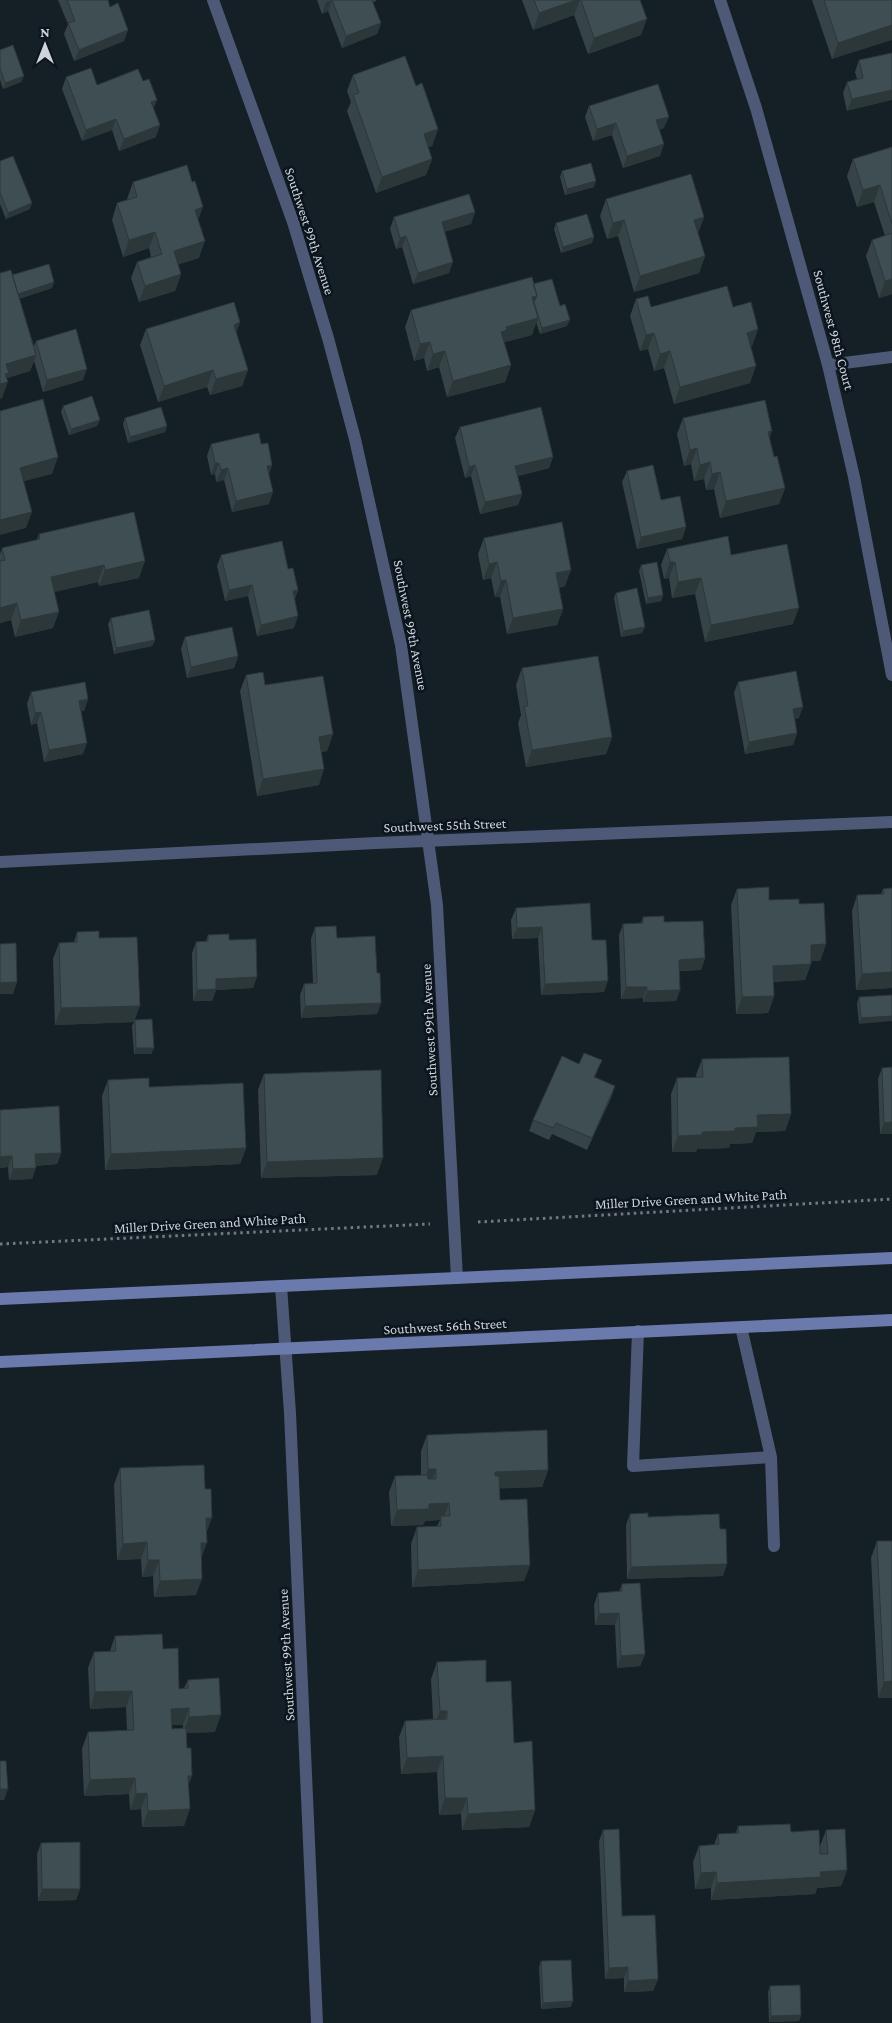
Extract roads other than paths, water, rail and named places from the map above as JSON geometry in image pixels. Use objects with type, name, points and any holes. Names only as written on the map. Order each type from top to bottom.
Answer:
[{"type":"main road","points":[[0,1299],[892,1258]]},
{"type":"main road","name":"Southwest 56th Street","points":[[0,1362],[892,1320]]},
{"type":"street","name":"Southwest 99th Avenue","points":[[213,0],[293,222],[328,338],[355,439],[401,645],[437,905],[457,1278]]},
{"type":"street","name":"Southwest 98th Court","points":[[720,0],[756,108],[828,365],[854,477],[892,675]]},
{"type":"street","points":[[828,365],[892,357]]},
{"type":"street","name":"Southwest 55th Street","points":[[0,862],[429,841],[892,822]]},
{"type":"street","name":"Southwest 99th Avenue","points":[[281,1286],[290,1413],[318,2023]]},
{"type":"street","points":[[742,1327],[771,1457],[774,1546]]},
{"type":"street","points":[[638,1332],[634,1466],[771,1457]]}]
